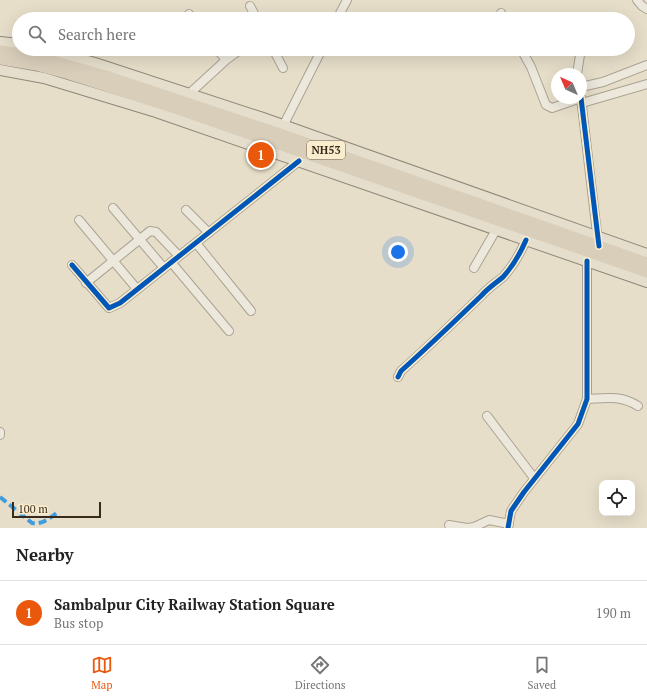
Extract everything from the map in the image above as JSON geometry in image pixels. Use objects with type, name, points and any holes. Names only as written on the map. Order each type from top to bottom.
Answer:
[{"type":"highway","name":"NH53","points":[[0,51],[12,53]]},
{"type":"highway","name":"NH53","points":[[34,56],[106,76],[647,272]]},
{"type":"highway","name":"NH53","points":[[0,59],[36,65],[66,73],[185,111],[278,138],[598,241],[647,263]]},
{"type":"main road","points":[[0,42],[12,43]]},
{"type":"main road","points":[[70,56],[189,94],[278,138],[299,161],[647,282]]},
{"type":"main road","points":[[0,70],[27,74],[278,138]]},
{"type":"main road","points":[[598,241],[647,254]]},
{"type":"street","points":[[341,12],[347,0]]},
{"type":"street","points":[[637,0],[647,9]]},
{"type":"street","points":[[250,6],[253,12]]},
{"type":"street","points":[[223,56],[226,60]]},
{"type":"street","points":[[189,94],[231,56]]},
{"type":"street","points":[[277,56],[283,68]]},
{"type":"street","points":[[278,138],[319,56]]},
{"type":"street","points":[[525,56],[531,67],[546,106],[552,108],[566,104]]},
{"type":"street","points":[[578,68],[580,56]]},
{"type":"street","points":[[587,85],[603,82],[647,65]]},
{"type":"street","points":[[587,99],[647,84]]},
{"type":"street","points":[[581,104],[598,241]]},
{"type":"street","points":[[72,265],[109,308],[120,303],[299,161]]},
{"type":"street","points":[[114,208],[164,268]]},
{"type":"street","points":[[186,210],[209,233]]},
{"type":"street","points":[[79,220],[137,289]]},
{"type":"street","points":[[474,268],[496,230]]},
{"type":"street","points":[[86,283],[150,231],[156,232],[179,256]]},
{"type":"street","points":[[398,377],[401,371],[455,322],[483,293],[502,277],[515,263],[526,240]]},
{"type":"street","points":[[196,243],[251,311]]},
{"type":"street","points":[[449,524],[467,528],[489,520],[508,526],[511,511],[534,478],[578,424],[587,399],[587,261]]},
{"type":"street","points":[[171,262],[229,331]]},
{"type":"street","points":[[587,399],[617,398],[638,406]]},
{"type":"street","points":[[487,416],[534,478]]},
{"type":"marked path","points":[[0,497],[32,523],[43,522],[58,512]]},
{"type":"cycle path","points":[[582,104],[599,246]]},
{"type":"cycle path","points":[[72,265],[109,308],[120,303],[299,161]]},
{"type":"cycle path","points":[[398,377],[401,371],[487,290],[503,277],[516,260],[526,240]]},
{"type":"cycle path","points":[[508,528],[511,511],[524,492],[578,424],[587,399],[587,261]]},
{"type":"place","name":"Sambalpur City Railway Station Square","points":[[261,155]]}]
